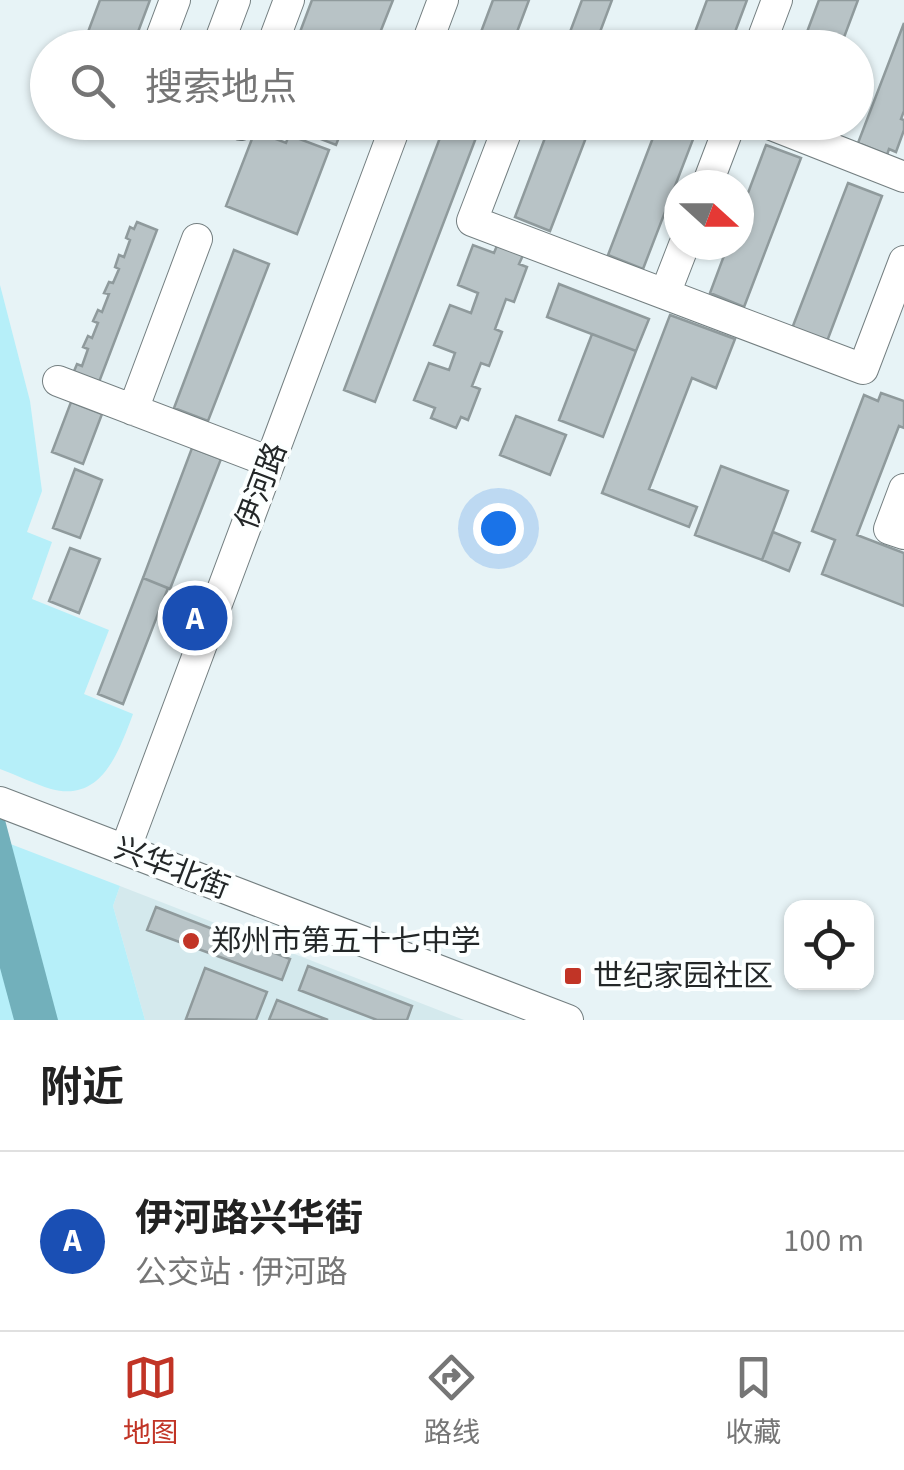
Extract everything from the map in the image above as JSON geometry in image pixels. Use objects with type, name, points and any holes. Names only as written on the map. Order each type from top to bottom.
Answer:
[{"type":"street","points":[[164,30],[175,0]]},
{"type":"street","points":[[224,30],[235,0]]},
{"type":"street","points":[[278,30],[289,0]]},
{"type":"street","points":[[432,30],[443,0]]},
{"type":"street","points":[[766,30],[777,0]]},
{"type":"street","name":"伊河路","points":[[125,850],[391,140]]},
{"type":"street","points":[[503,140],[472,221],[863,370],[904,261]]},
{"type":"street","points":[[712,170],[723,140]]},
{"type":"street","points":[[810,140],[904,177]]},
{"type":"street","points":[[134,410],[197,238]]},
{"type":"street","points":[[664,294],[678,260]]},
{"type":"street","points":[[58,381],[270,462]]},
{"type":"street","points":[[904,488],[889,528],[904,534]]},
{"type":"street","name":"兴华北街","points":[[11,806],[568,1020]]},
{"type":"shaded area","points":[[0,285],[30,401],[42,491],[27,532],[52,542],[32,599],[109,630],[84,694],[133,714],[106,771],[96,781],[69,791],[51,789],[0,769]]},
{"type":"shaded area","points":[[0,801],[58,1020],[14,1020],[0,968]]},
{"type":"shaded area","points":[[0,840],[120,886],[113,906],[145,1020],[0,1020]]},
{"type":"shaded area","name":"郑州市第五十七中学","points":[[120,886],[464,1020],[145,1020],[113,906]]},
{"type":"building","points":[[100,0],[150,0],[139,30],[89,30]]},
{"type":"building","points":[[312,0],[393,0],[381,30],[301,30]]},
{"type":"building","points":[[493,0],[529,0],[518,30],[482,30]]},
{"type":"building","points":[[582,0],[612,0],[601,30],[571,30]]},
{"type":"building","points":[[707,0],[747,0],[736,30],[696,30]]},
{"type":"building","points":[[819,0],[858,0],[847,30],[808,30]]},
{"type":"building","points":[[904,23],[904,130],[896,152],[889,149],[887,155],[858,143],[874,140],[874,101]]},
{"type":"building","points":[[252,140],[302,140],[329,150],[297,234],[226,206]]},
{"type":"building","points":[[439,140],[475,140],[375,402],[344,390]]},
{"type":"building","points":[[544,140],[585,140],[550,231],[515,217]]},
{"type":"building","points":[[652,140],[693,140],[681,170],[664,170],[664,215],[643,269],[608,255]]},
{"type":"building","points":[[766,145],[801,158],[744,307],[710,293],[722,260],[754,260],[754,177]]},
{"type":"building","points":[[848,183],[882,196],[826,344],[791,331]]},
{"type":"building","points":[[137,222],[157,230],[96,390],[72,376],[77,364],[82,366],[88,349],[83,347],[88,336],[92,338],[98,323],[93,321],[98,310],[102,312],[109,294],[104,293],[119,269],[115,267],[119,255],[124,257],[130,227],[134,229]]},
{"type":"building","points":[[498,243],[524,253],[519,264],[527,267],[514,302],[506,299],[495,329],[502,332],[489,366],[481,363],[472,386],[480,389],[468,420],[461,417],[456,428],[431,418],[435,408],[414,400],[429,363],[449,370],[455,353],[434,345],[450,305],[471,313],[478,293],[458,285],[473,245],[494,253]]},
{"type":"building","points":[[234,250],[269,264],[208,421],[174,408]]},
{"type":"building","points":[[559,284],[649,319],[636,351],[547,317]]},
{"type":"building","points":[[670,315],[735,339],[716,388],[692,378],[649,489],[697,507],[689,527],[602,493]]},
{"type":"building","points":[[592,334],[636,351],[603,437],[559,420]]},
{"type":"building","points":[[881,393],[904,401],[904,428],[899,426],[857,535],[904,553],[904,606],[822,574],[835,540],[812,531],[864,395],[878,401]]},
{"type":"building","points":[[71,402],[102,414],[83,464],[52,452]]},
{"type":"building","points":[[516,416],[566,435],[550,475],[500,455]]},
{"type":"building","points":[[192,448],[221,459],[170,589],[143,578]]},
{"type":"building","points":[[721,466],[788,491],[762,560],[695,535]]},
{"type":"building","points":[[75,469],[102,480],[80,538],[53,528]]},
{"type":"building","points":[[773,532],[800,543],[789,571],[762,560]]},
{"type":"building","points":[[70,548],[100,559],[79,613],[49,601]]},
{"type":"building","points":[[143,578],[168,588],[123,704],[98,694]]},
{"type":"building","points":[[156,907],[290,959],[282,980],[147,930]]},
{"type":"building","points":[[308,966],[412,1006],[407,1020],[377,1020],[299,990]]},
{"type":"building","points":[[205,968],[267,992],[256,1020],[186,1019]]},
{"type":"building","points":[[277,1000],[328,1020],[269,1020]]},
{"type":"place","name":"伊河路兴华街","points":[[195,618]]},
{"type":"place","name":"郑州市第五十七中学","points":[[191,941]]},
{"type":"place","name":"世纪家园社区","points":[[573,976]]}]
